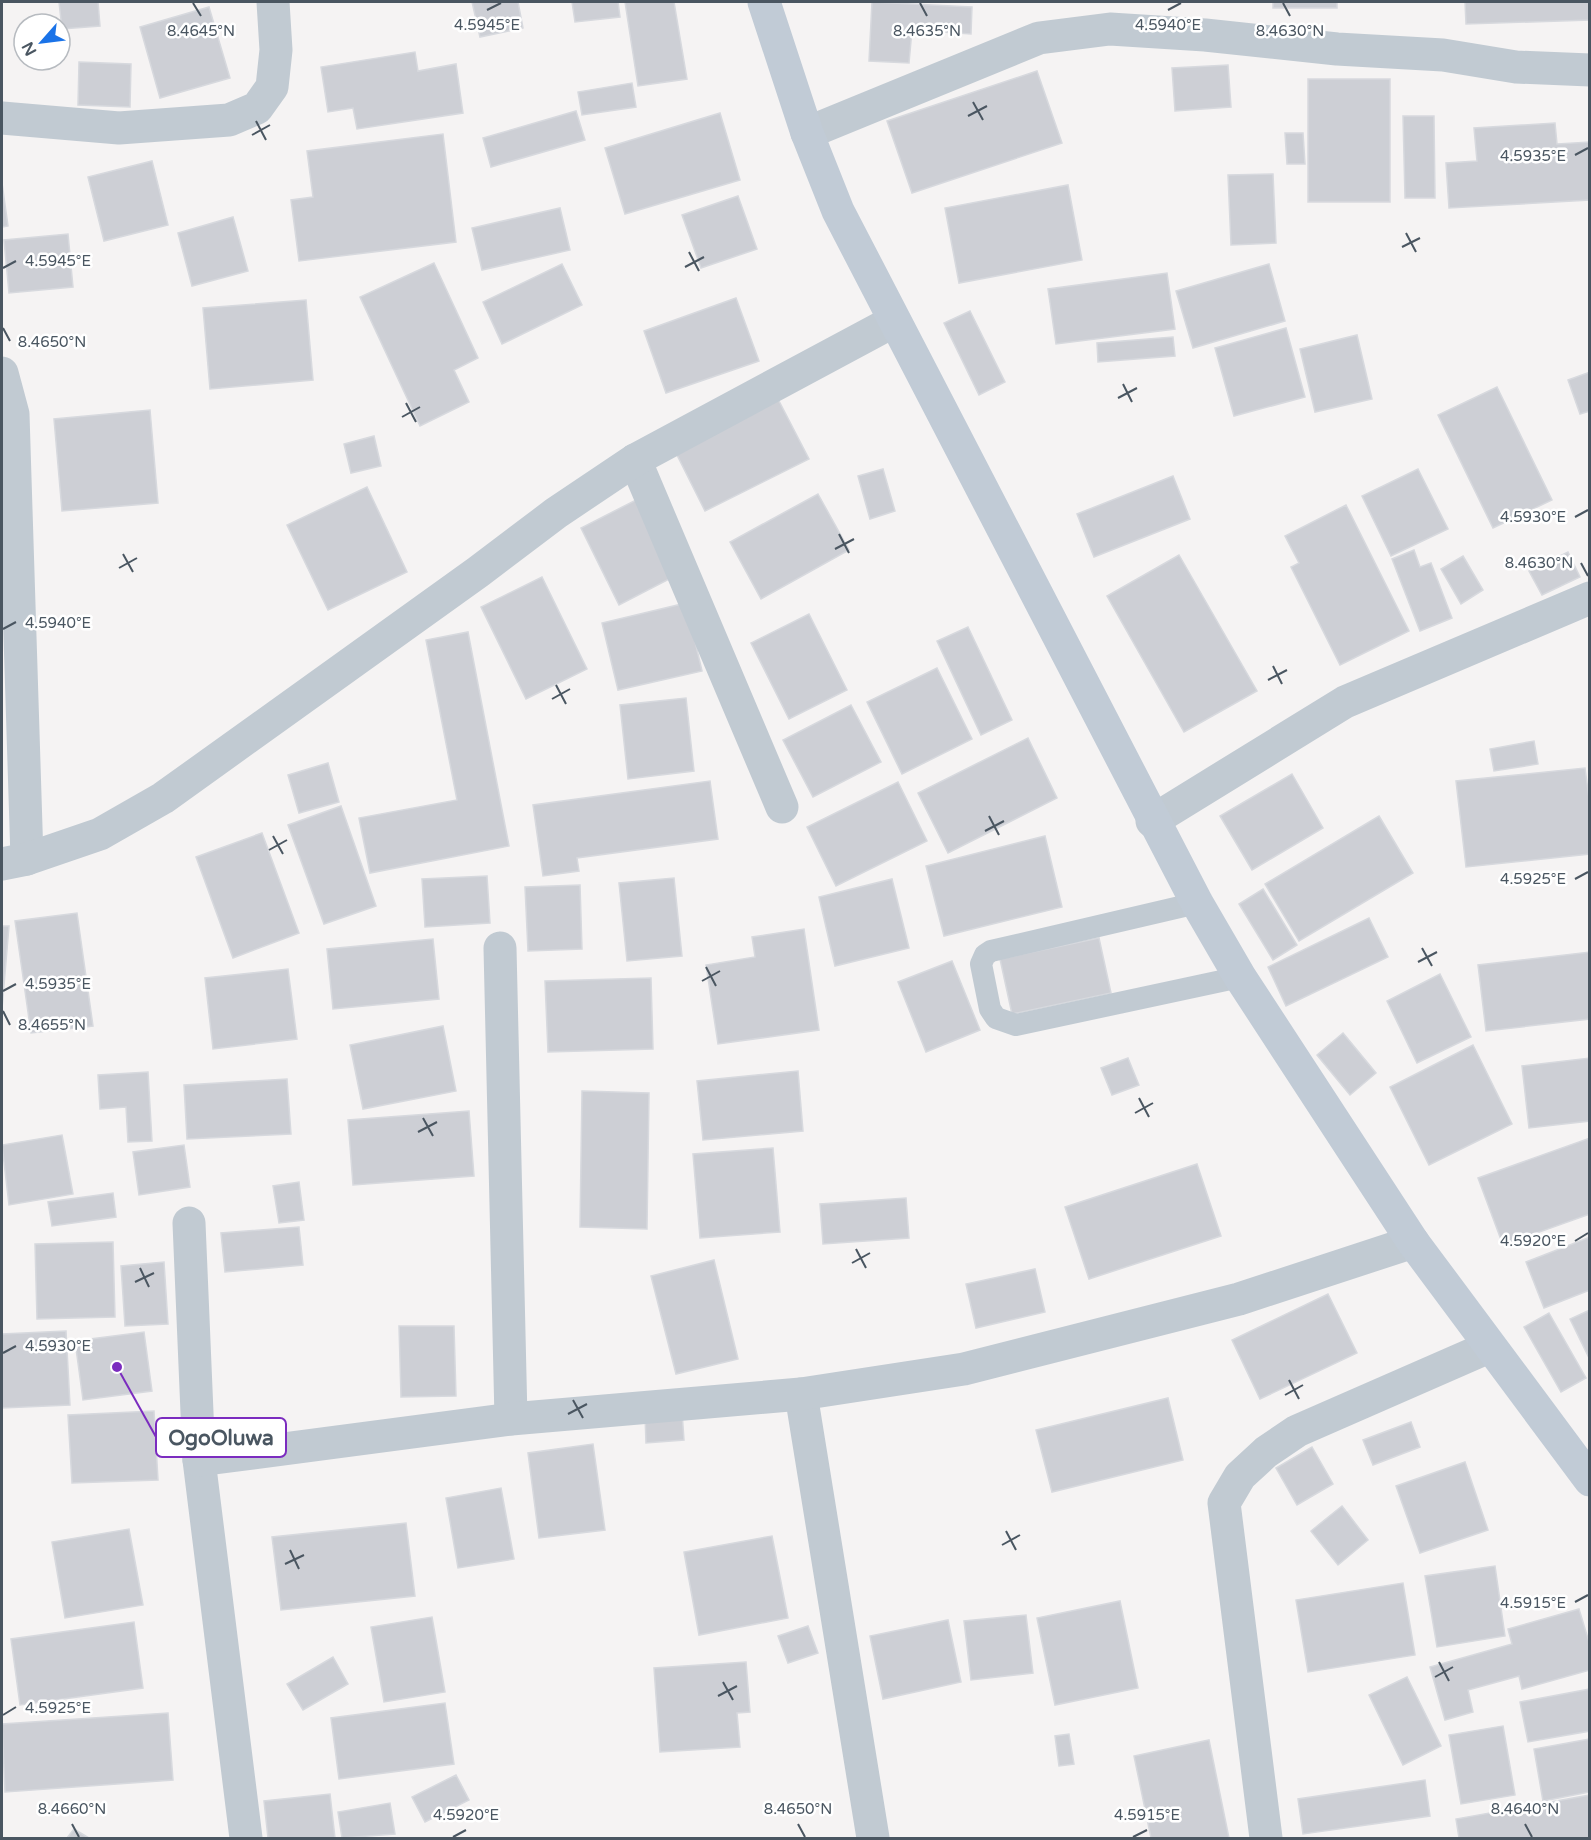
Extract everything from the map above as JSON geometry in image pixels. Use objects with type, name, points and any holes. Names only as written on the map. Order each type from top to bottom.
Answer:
[{"type":"street","points":[[2,118],[119,128],[229,120],[257,108],[272,87],[276,50],[273,2]]},
{"type":"street","points":[[764,2],[807,133],[838,211],[1152,821],[1197,903],[1240,977],[1413,1242],[1590,1480]]},
{"type":"street","points":[[807,133],[1039,38],[1110,29],[1205,35],[1337,49],[1443,55],[1516,67],[1590,70]]},
{"type":"street","points":[[2,373],[13,414],[14,861],[100,834],[164,798],[478,572],[556,513],[635,460],[894,321]]},
{"type":"street","points":[[635,460],[782,807]]},
{"type":"street","points":[[1152,821],[1346,702],[1590,598]]},
{"type":"street","points":[[500,948],[511,1419]]},
{"type":"street","points":[[189,1223],[199,1460],[246,1839]]},
{"type":"street","points":[[199,1460],[511,1419],[801,1394],[964,1369],[1239,1299],[1413,1242]]},
{"type":"street","points":[[1266,1839],[1224,1503],[1240,1476],[1266,1452],[1297,1431],[1489,1347]]},
{"type":"street","points":[[801,1394],[873,1839]]},
{"type":"lane","points":[[1197,903],[991,951],[985,955],[981,964],[990,1010],[996,1018],[1016,1025],[1240,977]]},
{"type":"building","points":[[59,2],[98,2],[100,26],[72,28],[72,12],[60,12]]},
{"type":"building","points":[[472,2],[518,2],[523,28],[480,37]]},
{"type":"building","points":[[572,2],[618,2],[620,17],[575,22]]},
{"type":"building","points":[[625,2],[674,2],[687,79],[638,86]]},
{"type":"building","points":[[872,2],[972,7],[971,34],[912,30],[909,63],[869,61]]},
{"type":"building","points":[[1273,2],[1337,2],[1337,8],[1273,8]]},
{"type":"building","points":[[1465,2],[1590,2],[1590,20],[1466,24]]},
{"type":"building","points":[[209,7],[230,78],[160,98],[140,27]]},
{"type":"building","points":[[415,52],[418,71],[456,64],[463,113],[357,129],[353,108],[328,112],[321,67]]},
{"type":"building","points":[[79,62],[131,64],[130,107],[78,105]]},
{"type":"building","points":[[1228,65],[1231,107],[1175,111],[1172,68]]},
{"type":"building","points":[[1037,71],[1062,143],[912,193],[887,121]]},
{"type":"building","points":[[1308,79],[1390,79],[1390,202],[1308,202]]},
{"type":"building","points":[[632,83],[636,107],[582,115],[578,92]]},
{"type":"building","points":[[576,111],[585,140],[491,167],[483,138]]},
{"type":"building","points":[[720,113],[740,180],[625,214],[605,148]]},
{"type":"building","points":[[1403,116],[1434,116],[1435,198],[1405,198]]},
{"type":"building","points":[[1555,123],[1557,144],[1590,142],[1590,200],[1449,208],[1446,163],[1477,161],[1474,128]]},
{"type":"building","points":[[1285,133],[1303,133],[1305,164],[1287,164]]},
{"type":"building","points":[[443,134],[456,242],[299,261],[291,200],[313,197],[307,151]]},
{"type":"building","points":[[152,161],[168,225],[104,241],[88,177]]},
{"type":"building","points":[[1273,174],[1276,243],[1231,245],[1228,175]]},
{"type":"building","points":[[2,183],[8,226],[2,227]]},
{"type":"building","points":[[1068,185],[1082,260],[959,283],[945,208]]},
{"type":"building","points":[[738,196],[757,249],[701,268],[682,215]]},
{"type":"building","points":[[560,208],[570,250],[482,270],[472,228]]},
{"type":"building","points":[[233,217],[248,271],[192,286],[178,233]]},
{"type":"building","points":[[68,234],[73,287],[9,293],[4,240]]},
{"type":"building","points":[[434,263],[478,358],[454,370],[469,402],[420,426],[360,297]]},
{"type":"building","points":[[562,264],[582,305],[502,344],[483,302]]},
{"type":"building","points":[[1269,264],[1285,321],[1193,348],[1176,291]]},
{"type":"building","points":[[1167,273],[1175,329],[1056,344],[1048,289]]},
{"type":"building","points":[[736,298],[759,361],[666,393],[644,331]]},
{"type":"building","points":[[306,300],[313,380],[210,389],[203,308]]},
{"type":"building","points":[[970,311],[1005,382],[979,395],[944,323]]},
{"type":"building","points":[[1286,328],[1305,397],[1234,416],[1215,348]]},
{"type":"building","points":[[1357,335],[1372,399],[1315,412],[1300,349]]},
{"type":"building","points":[[1173,337],[1175,356],[1098,362],[1097,343]]},
{"type":"building","points":[[1590,372],[1590,411],[1580,414],[1568,380]]},
{"type":"building","points":[[1497,387],[1552,500],[1493,528],[1438,415]]},
{"type":"building","points":[[778,399],[809,459],[705,511],[675,451]]},
{"type":"building","points":[[150,410],[158,503],[62,511],[54,419]]},
{"type":"building","points":[[374,436],[381,466],[351,473],[344,444]]},
{"type":"building","points":[[883,469],[895,511],[870,519],[858,476]]},
{"type":"building","points":[[1418,469],[1448,529],[1391,556],[1362,496]]},
{"type":"building","points":[[1173,476],[1190,519],[1094,557],[1077,514]]},
{"type":"building","points":[[367,487],[407,572],[328,610],[287,525]]},
{"type":"building","points":[[818,494],[849,550],[761,599],[730,542]]},
{"type":"building","points":[[640,498],[679,574],[619,605],[581,528]]},
{"type":"building","points":[[1346,505],[1409,631],[1340,665],[1291,567],[1299,563],[1285,536]]},
{"type":"building","points":[[1414,550],[1420,567],[1431,563],[1452,618],[1420,631],[1392,559]]},
{"type":"building","points":[[1568,552],[1580,577],[1542,595],[1529,571]]},
{"type":"building","points":[[1179,555],[1257,691],[1184,732],[1107,596]]},
{"type":"building","points":[[1463,556],[1483,590],[1461,604],[1441,569]]},
{"type":"building","points":[[542,577],[587,669],[526,699],[481,607]]},
{"type":"building","points":[[686,603],[702,671],[618,690],[602,623]]},
{"type":"building","points":[[809,614],[847,690],[789,719],[751,643]]},
{"type":"building","points":[[968,627],[1012,720],[981,735],[937,641]]},
{"type":"building","points":[[468,632],[509,846],[370,873],[359,818],[457,800],[426,640]]},
{"type":"building","points":[[937,668],[972,739],[902,774],[867,702]]},
{"type":"building","points":[[686,698],[694,771],[628,779],[620,705]]},
{"type":"building","points":[[851,705],[881,762],[813,797],[783,740]]},
{"type":"building","points":[[1028,738],[1057,798],[948,853],[918,793]]},
{"type":"building","points":[[1534,741],[1538,764],[1494,771],[1490,749]]},
{"type":"building","points":[[328,763],[339,802],[299,813],[288,775]]},
{"type":"building","points":[[1585,768],[1590,806],[1590,854],[1466,867],[1456,781]]},
{"type":"building","points":[[1292,774],[1323,828],[1252,870],[1220,816]]},
{"type":"building","points":[[710,781],[718,839],[577,858],[579,871],[543,876],[533,805]]},
{"type":"building","points":[[898,782],[927,841],[836,886],[807,827]]},
{"type":"building","points":[[341,806],[376,906],[324,924],[288,825]]},
{"type":"building","points":[[1379,816],[1413,873],[1299,941],[1265,884]]},
{"type":"building","points":[[262,833],[299,933],[233,958],[196,857]]},
{"type":"building","points":[[1045,836],[1062,907],[944,936],[926,866]]},
{"type":"building","points":[[487,876],[490,923],[425,927],[422,879]]},
{"type":"building","points":[[674,878],[682,956],[627,961],[619,883]]},
{"type":"building","points":[[892,879],[909,948],[835,966],[819,897]]},
{"type":"building","points":[[580,885],[582,949],[528,951],[525,887]]},
{"type":"building","points":[[1263,889],[1297,945],[1273,960],[1239,904]]},
{"type":"building","points":[[77,913],[93,1026],[31,1033],[15,921]]},
{"type":"building","points":[[1369,918],[1388,957],[1286,1006],[1268,967]]},
{"type":"building","points":[[2,926],[9,926],[2,1009]]},
{"type":"building","points":[[804,929],[819,1030],[718,1044],[706,965],[755,957],[752,937]]},
{"type":"building","points":[[1099,938],[1111,993],[1012,1014],[1000,959]]},
{"type":"building","points":[[433,939],[439,999],[333,1009],[327,949]]},
{"type":"building","points":[[1590,952],[1590,1019],[1486,1031],[1478,965]]},
{"type":"building","points":[[952,961],[980,1030],[926,1052],[898,982]]},
{"type":"building","points":[[288,969],[297,1039],[213,1049],[205,978]]},
{"type":"building","points":[[1440,974],[1471,1037],[1417,1063],[1387,1001]]},
{"type":"building","points":[[651,978],[653,1049],[548,1052],[545,981]]},
{"type":"building","points":[[443,1026],[456,1091],[363,1109],[350,1045]]},
{"type":"building","points":[[1343,1033],[1376,1073],[1350,1095],[1317,1055]]},
{"type":"building","points":[[1473,1045],[1512,1124],[1429,1165],[1390,1087]]},
{"type":"building","points":[[1128,1058],[1139,1085],[1112,1095],[1101,1068]]},
{"type":"building","points":[[1590,1058],[1590,1121],[1529,1128],[1522,1066]]},
{"type":"building","points":[[798,1071],[803,1131],[703,1140],[697,1081]]},
{"type":"building","points":[[148,1072],[152,1141],[128,1142],[126,1107],[100,1109],[98,1075]]},
{"type":"building","points":[[287,1079],[291,1134],[187,1139],[184,1085]]},
{"type":"building","points":[[582,1091],[649,1093],[647,1229],[580,1227]]},
{"type":"building","points":[[469,1111],[474,1176],[353,1185],[348,1120]]},
{"type":"building","points":[[62,1135],[73,1194],[9,1205],[2,1145]]},
{"type":"building","points":[[1590,1138],[1590,1214],[1503,1245],[1478,1178]]},
{"type":"building","points":[[184,1145],[190,1187],[139,1195],[133,1152]]},
{"type":"building","points":[[773,1148],[780,1232],[700,1238],[693,1154]]},
{"type":"building","points":[[1197,1164],[1221,1236],[1089,1279],[1065,1207]]},
{"type":"building","points":[[299,1182],[304,1220],[279,1223],[273,1186]]},
{"type":"building","points":[[113,1193],[116,1217],[52,1226],[48,1202]]},
{"type":"building","points":[[906,1198],[909,1238],[823,1244],[820,1204]]},
{"type":"building","points":[[299,1227],[303,1265],[225,1272],[221,1233]]},
{"type":"building","points":[[1590,1237],[1590,1290],[1544,1308],[1526,1262]]},
{"type":"building","points":[[113,1242],[115,1317],[37,1319],[35,1244]]},
{"type":"building","points":[[714,1260],[738,1359],[676,1374],[651,1276]]},
{"type":"building","points":[[164,1262],[168,1324],[125,1326],[121,1266]]},
{"type":"building","points":[[1035,1269],[1045,1312],[976,1328],[966,1284]]},
{"type":"building","points":[[1328,1294],[1357,1353],[1260,1399],[1232,1340]]},
{"type":"building","points":[[1590,1310],[1590,1360],[1570,1319]]},
{"type":"building","points":[[1549,1313],[1586,1378],[1561,1392],[1524,1327]]},
{"type":"building","points":[[399,1326],[454,1326],[456,1396],[401,1397]]},
{"type":"building","points":[[66,1331],[70,1405],[2,1408],[2,1334]]},
{"type":"building","points":[[144,1332],[152,1391],[83,1400],[75,1341]]},
{"type":"building","points":[[1168,1398],[1183,1460],[1052,1492],[1036,1430]]},
{"type":"building","points":[[154,1411],[158,1480],[72,1483],[68,1415]]},
{"type":"building","points":[[682,1412],[684,1440],[646,1443],[645,1415]]},
{"type":"building","points":[[1411,1422],[1420,1447],[1373,1465],[1363,1440]]},
{"type":"building","points":[[593,1444],[605,1530],[539,1538],[528,1453]]},
{"type":"building","points":[[1312,1447],[1333,1484],[1297,1505],[1276,1468]]},
{"type":"building","points":[[1465,1462],[1488,1530],[1420,1553],[1396,1486]]},
{"type":"building","points":[[501,1488],[514,1559],[458,1568],[446,1498]]},
{"type":"building","points":[[1342,1506],[1368,1540],[1338,1565],[1311,1531]]},
{"type":"building","points":[[406,1523],[415,1596],[281,1610],[272,1537]]},
{"type":"building","points":[[129,1529],[143,1605],[65,1618],[52,1542]]},
{"type":"building","points":[[772,1536],[788,1618],[699,1635],[684,1552]]},
{"type":"building","points":[[1495,1566],[1505,1636],[1437,1647],[1425,1576]]},
{"type":"building","points":[[1403,1583],[1415,1655],[1308,1672],[1296,1600]]},
{"type":"building","points":[[1120,1601],[1138,1688],[1055,1705],[1037,1618]]},
{"type":"building","points":[[1579,1609],[1590,1645],[1590,1670],[1522,1689],[1519,1676],[1468,1690],[1473,1712],[1445,1720],[1430,1667],[1512,1644],[1508,1629]]},
{"type":"building","points":[[1026,1615],[1033,1673],[971,1680],[964,1621]]},
{"type":"building","points":[[432,1617],[445,1692],[384,1702],[371,1627]]},
{"type":"building","points":[[948,1620],[961,1682],[883,1699],[870,1636]]},
{"type":"building","points":[[134,1622],[143,1688],[20,1705],[11,1639]]},
{"type":"building","points":[[808,1626],[818,1653],[788,1663],[778,1636]]},
{"type":"building","points":[[333,1657],[348,1684],[303,1710],[287,1684]]},
{"type":"building","points":[[746,1662],[750,1712],[737,1713],[740,1747],[660,1752],[654,1668]]},
{"type":"building","points":[[1407,1677],[1441,1746],[1403,1765],[1369,1695]]},
{"type":"building","points":[[1590,1689],[1590,1731],[1528,1742],[1520,1702]]},
{"type":"building","points":[[445,1703],[454,1764],[339,1779],[331,1718]]},
{"type":"building","points":[[168,1713],[173,1780],[5,1792],[2,1724]]},
{"type":"building","points":[[1503,1726],[1515,1795],[1461,1804],[1449,1735]]},
{"type":"building","points":[[1069,1734],[1074,1764],[1059,1766],[1055,1736]]},
{"type":"building","points":[[1590,1739],[1590,1792],[1543,1801],[1534,1749]]},
{"type":"building","points":[[1209,1740],[1229,1838],[1151,1838],[1134,1756]]},
{"type":"building","points":[[456,1775],[469,1800],[425,1822],[412,1797]]},
{"type":"building","points":[[1425,1780],[1430,1816],[1303,1834],[1298,1799]]},
{"type":"building","points":[[330,1794],[335,1838],[268,1838],[264,1801]]},
{"type":"building","points":[[1590,1795],[1590,1838],[1459,1838],[1456,1819]]},
{"type":"building","points":[[390,1803],[395,1834],[342,1838],[338,1812]]},
{"type":"building","points":[[74,1829],[89,1838],[67,1838]]},
{"type":"place","name":"OgoOluwa","points":[[117,1367]]}]
